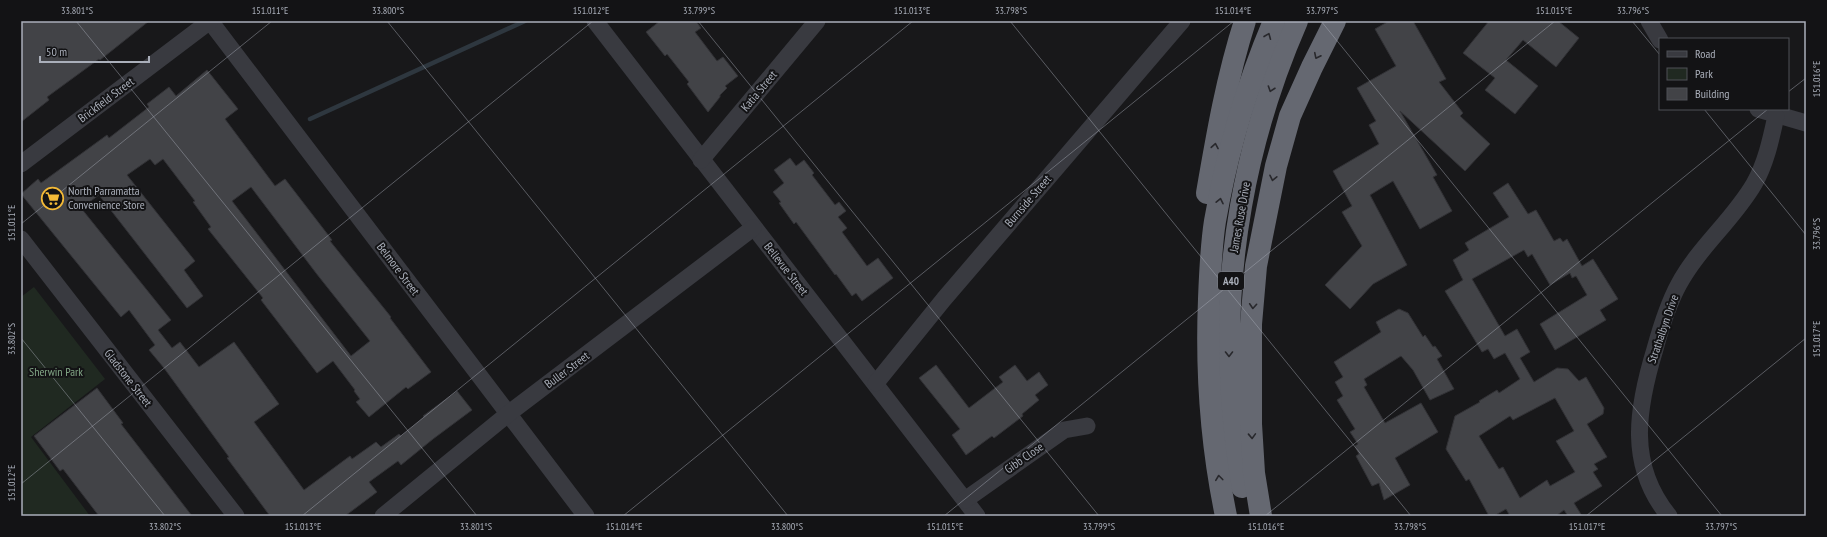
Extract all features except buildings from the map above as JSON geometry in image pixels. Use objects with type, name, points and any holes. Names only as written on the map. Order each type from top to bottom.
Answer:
[{"type":"highway","points":[[1208,393],[1200,336],[1198,283],[1202,221],[1221,111],[1233,59],[1245,21]]},
{"type":"highway","name":"James Ruse Drive","points":[[1226,516],[1220,486],[1208,393],[1209,289],[1215,222],[1240,116],[1254,72],[1274,21]]},
{"type":"highway","name":"James Ruse Drive","points":[[1248,516],[1240,478],[1234,433],[1229,370],[1229,320],[1232,266],[1239,211],[1252,155],[1281,59],[1297,21]]},
{"type":"highway","points":[[1261,516],[1254,473],[1252,424],[1251,324],[1256,266],[1276,166],[1290,116],[1335,21]]},
{"type":"street","name":"Brickfield Street","points":[[21,164],[210,21]]},
{"type":"street","name":"Belmore Street","points":[[210,21],[586,516]]},
{"type":"street","name":"Bellevue Street","points":[[595,21],[753,228],[876,383],[977,516]]},
{"type":"street","name":"Katia Street","points":[[701,160],[817,21]]},
{"type":"street","name":"Burnside Street","points":[[876,383],[944,299],[1182,21]]},
{"type":"street","points":[[1649,21],[1659,38]]},
{"type":"street","points":[[1761,110],[1776,116],[1806,123]]},
{"type":"street","name":"Strathalbyn Drive","points":[[1669,516],[1654,496],[1647,479],[1639,444],[1639,425],[1642,399],[1651,362],[1667,309],[1679,283],[1744,199],[1760,172],[1766,156],[1776,116]]},
{"type":"street","name":"Buller Street","points":[[383,516],[508,414],[753,228]]},
{"type":"street","name":"Gladstone Street","points":[[21,239],[236,516]]},
{"type":"street","name":"Gibb Close","points":[[965,500],[1064,430],[1087,426]]},
{"type":"green space","name":"Sherwin Park","points":[[34,287],[105,379],[31,437],[90,516],[21,516],[21,297]]},
{"type":"waterway","points":[[310,119],[525,21]]},
{"type":"place","name":"North Parramatta Convenience Store","points":[[52,198]]}]
